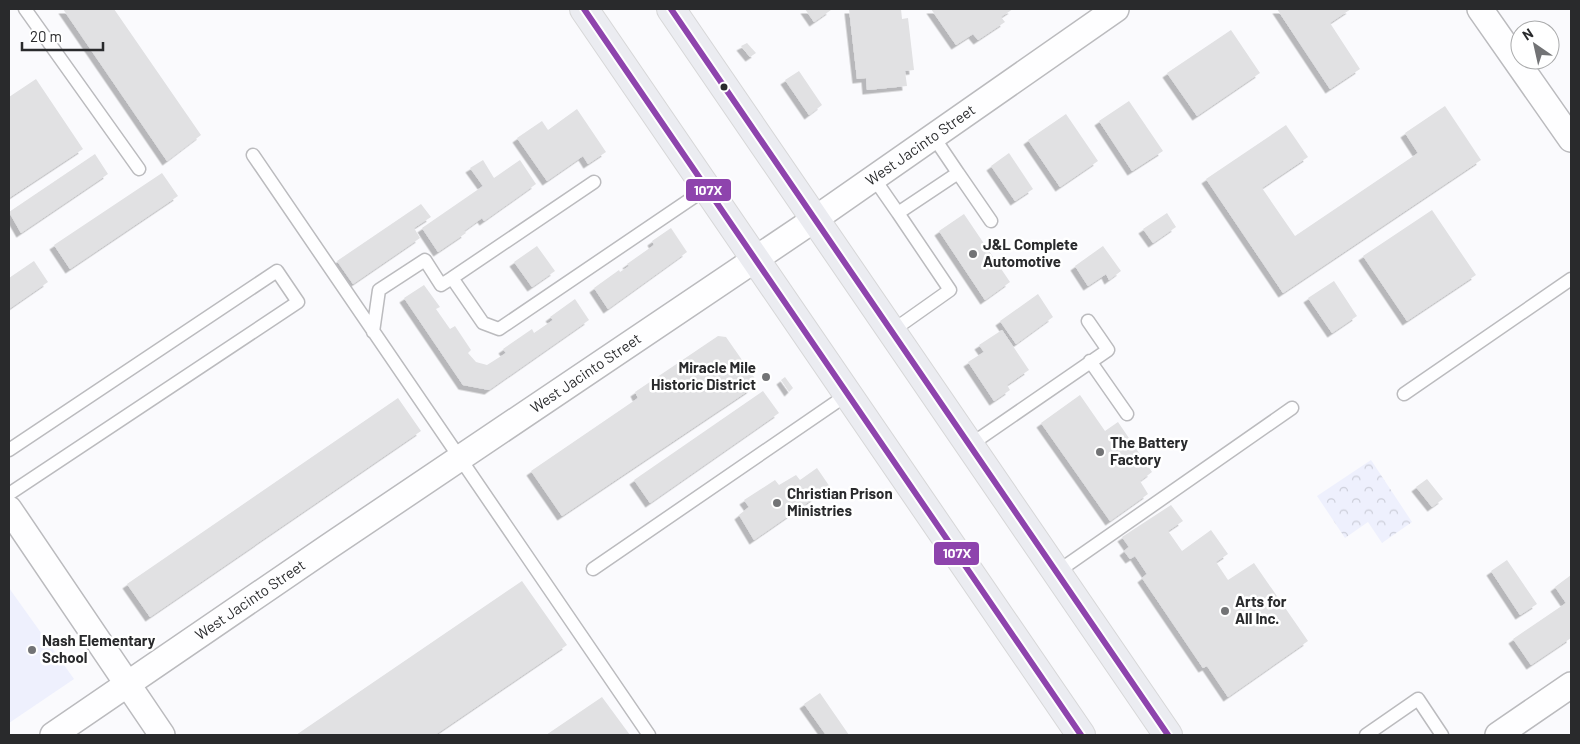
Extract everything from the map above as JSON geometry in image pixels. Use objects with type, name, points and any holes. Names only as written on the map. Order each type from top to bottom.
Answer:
[{"type":"main road","points":[[584,9],[1080,735]]},
{"type":"main road","points":[[671,9],[1168,735]]},
{"type":"street","name":"West Jacinto Street","points":[[53,735],[815,219],[1116,9]]},
{"type":"street","points":[[1480,9],[1571,139]]},
{"type":"street","points":[[9,509],[162,735]]},
{"type":"street","points":[[1498,735],[1571,685]]},
{"type":"lane","points":[[25,9],[139,169]]},
{"type":"lane","points":[[932,136],[990,221]]},
{"type":"lane","points":[[253,155],[649,735]]},
{"type":"lane","points":[[898,213],[958,173]]},
{"type":"lane","points":[[873,177],[950,290],[892,331]]},
{"type":"lane","points":[[373,332],[379,290],[425,260],[441,285],[594,182]]},
{"type":"lane","points":[[452,278],[483,323],[498,329],[707,188]]},
{"type":"lane","points":[[9,450],[277,271],[298,302],[9,494]]},
{"type":"lane","points":[[1404,394],[1571,279]]},
{"type":"lane","points":[[970,445],[1108,350],[1088,321]]},
{"type":"lane","points":[[1090,361],[1126,414]]},
{"type":"lane","points":[[594,569],[848,394]]},
{"type":"lane","points":[[1057,572],[1292,408]]},
{"type":"lane","points":[[1366,735],[1418,699],[1442,735]]},
{"type":"green space","points":[[1371,460],[1412,522],[1382,543],[1368,522],[1345,538],[1317,496]]},
{"type":"green space","name":"Nash Elementary School","points":[[9,588],[74,679],[9,723]]},
{"type":"building","points":[[63,9],[114,9],[201,135],[167,161]]},
{"type":"building","points":[[805,9],[830,9],[831,10],[814,22]]},
{"type":"building","points":[[849,9],[901,9],[902,19],[908,18],[914,70],[905,71],[907,86],[867,90],[866,78],[857,79]]},
{"type":"building","points":[[931,9],[1013,9],[1001,17],[1005,22],[978,40],[973,34],[956,45]]},
{"type":"building","points":[[1277,9],[1351,9],[1330,23],[1360,69],[1330,89]]},
{"type":"building","points":[[1231,30],[1260,73],[1197,116],[1167,73]]},
{"type":"building","points":[[747,43],[756,53],[750,57],[741,46]]},
{"type":"building","points":[[799,71],[822,105],[809,115],[785,80]]},
{"type":"building","points":[[36,79],[83,149],[9,198],[9,97]]},
{"type":"building","points":[[1129,101],[1163,151],[1132,171],[1099,121]]},
{"type":"building","points":[[1445,106],[1481,160],[1283,293],[1206,179],[1286,125],[1308,157],[1262,188],[1295,236],[1418,153],[1405,133]]},
{"type":"building","points":[[577,109],[606,152],[588,164],[583,156],[547,181],[517,138],[542,121],[548,130]]},
{"type":"building","points":[[1066,114],[1098,161],[1060,187],[1028,140]]},
{"type":"building","points":[[1009,153],[1033,189],[1015,201],[991,166]]},
{"type":"building","points":[[95,154],[108,174],[21,233],[9,212]]},
{"type":"building","points":[[483,160],[494,178],[520,160],[536,184],[484,221],[482,218],[464,231],[466,233],[438,252],[422,228],[483,186],[470,168]]},
{"type":"building","points":[[162,173],[178,196],[70,269],[54,245]]},
{"type":"building","points":[[421,204],[431,217],[414,228],[420,238],[353,284],[337,261]]},
{"type":"building","points":[[1432,210],[1476,275],[1407,321],[1363,256]]},
{"type":"building","points":[[1167,213],[1176,227],[1153,243],[1143,229]]},
{"type":"building","name":"J&L Complete Automotive","points":[[964,214],[1010,282],[985,300],[939,231]]},
{"type":"building","points":[[671,228],[687,252],[608,309],[594,288],[619,270],[620,272],[629,266],[627,264],[654,245],[652,241]]},
{"type":"building","points":[[537,246],[555,271],[532,287],[514,262]]},
{"type":"building","points":[[1103,246],[1121,271],[1109,280],[1106,274],[1088,286],[1075,266]]},
{"type":"building","points":[[34,261],[48,282],[9,309],[9,278]]},
{"type":"building","points":[[1334,281],[1357,316],[1332,333],[1308,298]]},
{"type":"building","points":[[424,285],[440,307],[436,309],[450,329],[455,326],[471,350],[468,353],[476,362],[487,365],[506,353],[503,349],[532,329],[534,333],[553,320],[550,317],[575,299],[589,320],[489,390],[463,385],[404,298]]},
{"type":"building","points":[[1038,294],[1053,317],[1016,344],[1000,321]]},
{"type":"building","points":[[1002,330],[1029,370],[1007,385],[1010,390],[994,401],[968,362],[984,352],[979,345]]},
{"type":"building","points":[[718,336],[726,337],[756,380],[751,389],[562,516],[531,471],[638,398],[635,392]]},
{"type":"building","points":[[785,377],[793,388],[789,392],[781,380]]},
{"type":"building","points":[[763,391],[779,413],[650,503],[634,480]]},
{"type":"building","name":"The Battery Factory","points":[[1080,395],[1105,431],[1118,422],[1152,472],[1140,481],[1148,494],[1110,521],[1041,423]]},
{"type":"building","points":[[398,398],[421,431],[150,617],[127,584]]},
{"type":"building","name":"Christian Prison Ministries","points":[[817,468],[830,487],[754,540],[739,515],[749,507],[744,500],[775,480],[779,485],[796,475],[800,480]]},
{"type":"building","points":[[1427,479],[1443,499],[1432,507],[1416,487]]},
{"type":"building","name":"Arts for All Inc.","points":[[1171,505],[1183,521],[1168,531],[1182,551],[1211,530],[1228,554],[1216,562],[1228,580],[1254,563],[1308,641],[1228,697],[1207,666],[1203,668],[1142,578],[1147,574],[1135,556],[1130,559],[1124,551],[1129,547],[1122,537]]},
{"type":"building","points":[[1507,560],[1537,604],[1520,615],[1491,571]]},
{"type":"building","points":[[1571,575],[1571,638],[1531,665],[1513,639],[1566,603],[1555,587]]},
{"type":"building","points":[[522,581],[567,645],[435,735],[296,735]]},
{"type":"building","points":[[820,693],[849,735],[826,735],[804,704]]},
{"type":"building","points":[[602,697],[630,735],[546,735]]},
{"type":"transit line","name":"107X","points":[[584,9],[1081,735]]},
{"type":"transit line","name":"107X","points":[[671,9],[1168,735]]},
{"type":"place","name":"J&L Complete Automotive","points":[[973,254]]},
{"type":"place","name":"Miracle Mile Historic District","points":[[766,377]]},
{"type":"place","name":"The Battery Factory","points":[[1100,452]]},
{"type":"place","name":"Christian Prison Ministries","points":[[777,503]]},
{"type":"place","name":"Arts for All Inc.","points":[[1225,611]]},
{"type":"place","name":"Nash Elementary School","points":[[32,650]]}]
